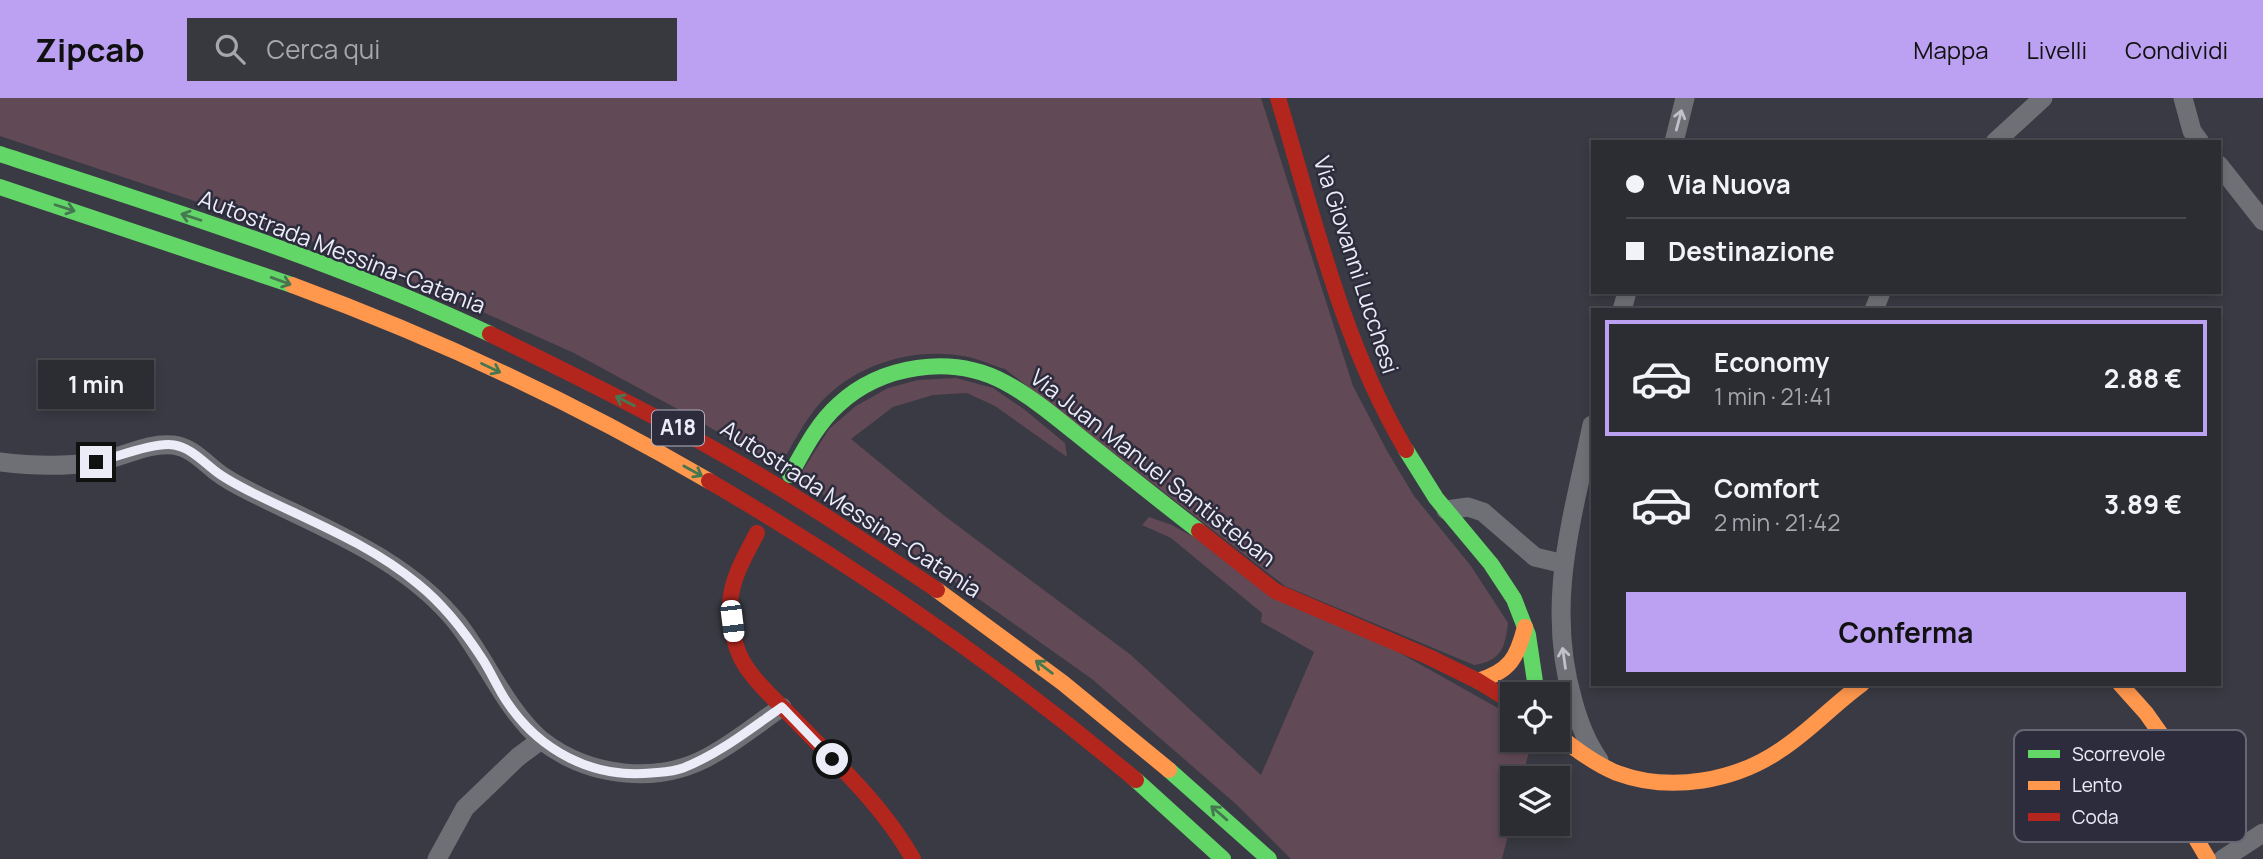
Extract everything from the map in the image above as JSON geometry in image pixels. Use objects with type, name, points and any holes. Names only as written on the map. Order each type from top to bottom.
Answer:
[{"type":"main road","name":"Via Giovanni Lucchesi","points":[[1278,98],[1349,334],[1363,369],[1385,415],[1426,484],[1503,582],[1522,614],[1532,650],[1536,682]]},
{"type":"main road","name":"Autostrada Messina-Catania","points":[[0,154],[235,232],[364,280],[555,364],[684,431],[808,503],[968,611],[1100,710],[1269,859]]},
{"type":"main road","name":"A18","points":[[0,187],[225,261],[365,313],[531,387],[725,489],[838,558],[952,636],[1080,733],[1147,789],[1223,859]]},
{"type":"main road","name":"Via Juan Manuel Santisteban","points":[[790,475],[822,423],[851,394],[883,376],[918,367],[937,366],[960,367],[979,372],[999,379],[1033,400],[1275,592],[1394,641],[1478,681],[1500,695]]},
{"type":"main road","points":[[757,533],[736,573],[730,604],[734,637],[742,661],[881,811],[899,834],[913,859]]},
{"type":"main road","points":[[1478,681],[1494,678],[1507,669],[1520,650],[1525,627]]},
{"type":"main road","points":[[1570,744],[1603,767],[1645,780],[1682,782],[1716,776],[1749,767],[1779,750],[1859,686]]},
{"type":"main road","points":[[2122,686],[2158,730]]},
{"type":"main road","points":[[2198,842],[2208,859]]},
{"type":"street","points":[[1674,140],[1685,98]]},
{"type":"street","points":[[1997,140],[2043,98]]},
{"type":"street","points":[[2183,98],[2192,131],[2199,140]]},
{"type":"street","points":[[2221,168],[2263,220]]},
{"type":"street","points":[[1591,437],[1589,461],[1560,589],[1560,633],[1566,677],[1581,728],[1603,767]]},
{"type":"street","points":[[0,462],[36,467],[96,462],[152,447],[174,445],[197,455],[219,474],[354,542],[418,584],[457,623],[484,661],[507,702],[527,728],[559,754],[579,764],[635,775],[679,769],[713,754],[782,707]]},
{"type":"street","points":[[1446,510],[1468,506],[1483,512],[1535,557],[1564,564]]},
{"type":"street","points":[[1577,750],[1581,728]]},
{"type":"street","points":[[437,859],[465,808],[517,757],[541,740]]},
{"type":"street","points":[[2222,859],[2263,833]]},
{"type":"shaded area","points":[[0,98],[1261,98],[1353,386],[1414,496],[1471,566],[1508,623],[1503,646],[1496,657],[1474,665],[1285,586],[1005,369],[968,357],[924,354],[886,362],[868,369],[834,389],[820,403],[779,467],[574,353],[438,292],[296,235],[0,136]]},
{"type":"shaded area","points":[[956,378],[993,388],[1065,443],[1067,457],[995,406],[967,393],[933,395],[893,407],[851,439],[946,517],[1131,655],[1261,775],[1314,652],[1261,622],[1262,613],[1171,538],[1142,525],[1149,517],[1172,525],[1500,709],[1500,752],[1529,752],[1525,766],[1500,766],[1500,836],[1508,836],[1502,859],[1291,859],[1237,805],[1092,679],[932,566],[798,478],[829,429],[856,406],[888,388],[918,380]]},
{"type":"traffic: fast","points":[[0,154],[309,259],[370,282],[490,334]]},
{"type":"traffic: fast","points":[[0,187],[292,285]]},
{"type":"traffic: fast","points":[[790,475],[824,420],[855,391],[895,373],[917,368],[962,368],[1004,382],[1027,396],[1199,531]]},
{"type":"traffic: fast","points":[[1406,450],[1436,498],[1491,564],[1514,599],[1528,635],[1535,682]]},
{"type":"traffic: fast","points":[[1169,770],[1269,859]]},
{"type":"traffic: fast","points":[[1136,780],[1223,859]]},
{"type":"traffic: slow","points":[[292,285],[399,327],[505,374],[608,425],[709,481]]},
{"type":"traffic: slow","points":[[937,590],[1063,683],[1169,770]]},
{"type":"traffic: slow","points":[[1478,681],[1505,668],[1519,647],[1525,627]]},
{"type":"traffic: slow","points":[[1570,744],[1601,765],[1638,779],[1681,783],[1724,776],[1764,760],[1793,742],[1860,686]]},
{"type":"traffic: slow","points":[[2122,686],[2158,730]]},
{"type":"traffic: slow","points":[[2198,842],[2208,859]]},
{"type":"traffic: jam","points":[[1278,98],[1317,234],[1347,323],[1364,366],[1406,450]]},
{"type":"traffic: jam","points":[[490,334],[639,408],[726,456],[807,504],[937,590]]},
{"type":"traffic: jam","points":[[709,481],[821,549],[982,659],[1136,780]]},
{"type":"traffic: jam","points":[[1199,531],[1275,591],[1429,657],[1500,695]]},
{"type":"traffic: jam","points":[[757,533],[736,575],[731,593],[730,617],[742,660],[765,690],[872,802],[913,859]]},
{"type":"route","points":[[96,462],[152,447],[174,445],[197,455],[219,474],[247,490],[354,542],[384,560],[418,584],[457,623],[484,661],[507,702],[527,728],[559,754],[579,764],[635,775],[679,769],[713,754],[782,707],[832,759]]}]
